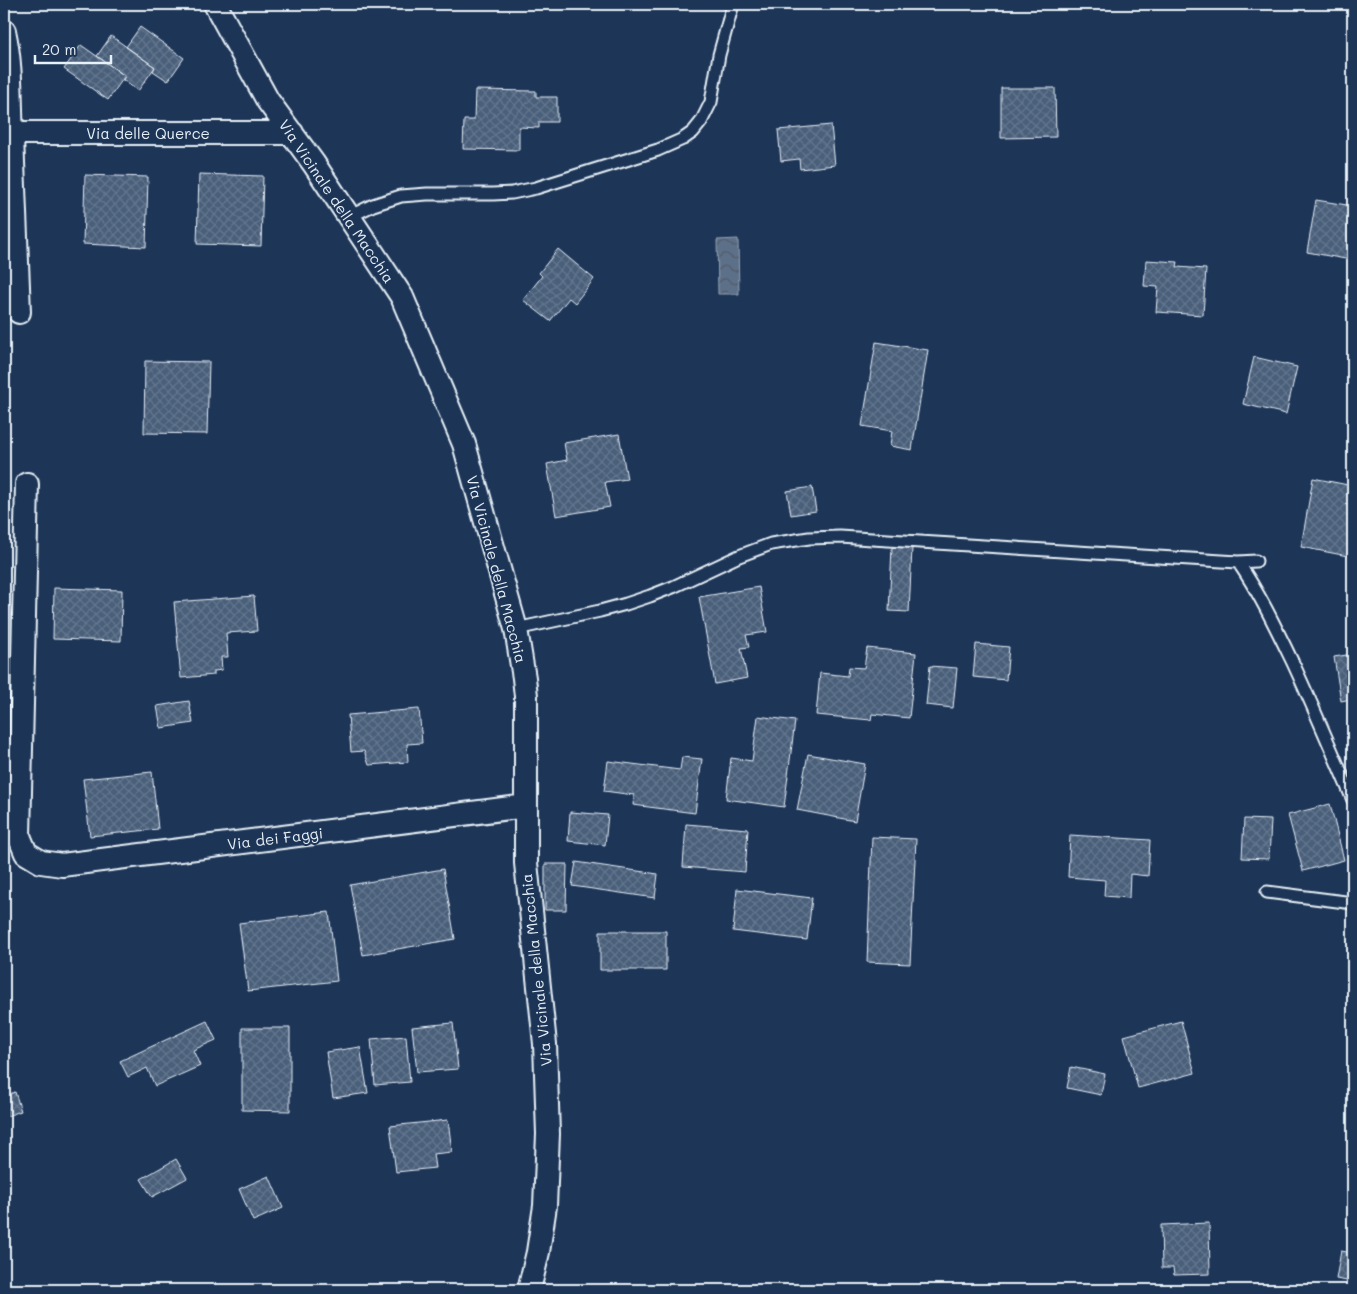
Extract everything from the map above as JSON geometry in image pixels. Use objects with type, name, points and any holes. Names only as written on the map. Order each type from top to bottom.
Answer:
[{"type":"street","name":"Via Vicinale della Macchia","points":[[215,4],[268,101],[314,164],[402,297],[464,444],[516,629],[526,696],[526,863],[545,1044],[548,1134],[545,1206],[529,1290]]},
{"type":"street","points":[[4,31],[11,84],[8,133],[19,312]]},
{"type":"street","name":"Via delle Querce","points":[[8,133],[292,134]]},
{"type":"street","name":"Via dei Faggi","points":[[27,484],[19,836],[26,853],[41,862],[62,866],[526,806]]},
{"type":"lane","points":[[349,217],[373,205],[401,196],[512,193],[536,188],[658,150],[683,138],[693,132],[701,122],[711,102],[715,88],[719,55],[732,4]]},
{"type":"lane","points":[[516,629],[626,604],[673,587],[756,549],[771,544],[809,538],[840,537],[1256,562]]},
{"type":"lane","points":[[1238,562],[1267,610],[1304,687],[1353,800]]},
{"type":"lane","points":[[1267,892],[1353,903]]},
{"type":"water","points":[[738,239],[739,294],[718,294],[717,240]]},
{"type":"building","points":[[140,27],[184,58],[168,81],[153,71],[155,67],[126,47]]},
{"type":"building","points":[[111,36],[155,67],[138,91],[123,80],[125,76],[97,56]]},
{"type":"building","points":[[81,45],[125,76],[108,100],[64,69]]},
{"type":"building","points":[[1001,88],[1055,88],[1056,137],[1001,138]]},
{"type":"building","points":[[475,90],[536,91],[536,97],[557,97],[557,122],[539,122],[539,128],[519,127],[519,150],[463,149],[464,120],[474,120]]},
{"type":"building","points":[[831,125],[835,165],[800,169],[799,159],[781,161],[778,130]]},
{"type":"building","points":[[199,174],[263,176],[261,246],[197,244]]},
{"type":"building","points":[[85,175],[148,177],[146,247],[83,244]]},
{"type":"building","points":[[1316,200],[1353,206],[1351,260],[1307,252]]},
{"type":"building","points":[[558,249],[594,279],[575,303],[569,298],[550,321],[523,300],[542,276],[539,273]]},
{"type":"building","points":[[1146,260],[1178,262],[1177,267],[1206,269],[1203,315],[1156,312],[1158,287],[1144,286]]},
{"type":"building","points":[[876,342],[928,350],[912,450],[890,446],[892,431],[862,426]]},
{"type":"building","points":[[1254,357],[1297,367],[1286,414],[1243,404]]},
{"type":"building","points":[[145,361],[209,362],[207,434],[144,433]]},
{"type":"building","points":[[619,434],[627,479],[605,482],[610,507],[556,516],[547,464],[567,460],[564,443]]},
{"type":"building","points":[[1313,478],[1353,486],[1353,557],[1301,547]]},
{"type":"building","points":[[812,487],[816,511],[791,515],[787,491]]},
{"type":"building","points":[[892,547],[912,548],[909,612],[889,611]]},
{"type":"building","points":[[759,587],[767,632],[746,635],[749,647],[741,648],[747,678],[715,684],[699,597]]},
{"type":"building","points":[[54,588],[122,590],[121,641],[53,639]]},
{"type":"building","points":[[254,596],[257,631],[226,633],[228,657],[221,657],[222,670],[214,671],[214,675],[181,678],[174,602]]},
{"type":"building","points":[[976,644],[1009,647],[1006,680],[973,677]]},
{"type":"building","points":[[867,648],[916,653],[909,718],[872,714],[871,720],[816,715],[820,673],[848,676],[849,667],[864,668]]},
{"type":"building","points":[[1353,654],[1352,708],[1351,699],[1341,701],[1334,657]]},
{"type":"building","points":[[930,666],[957,668],[953,708],[926,705]]},
{"type":"building","points":[[189,701],[193,723],[161,728],[157,706]]},
{"type":"building","points":[[419,709],[422,743],[407,744],[408,762],[369,765],[364,751],[351,752],[348,715]]},
{"type":"building","points":[[758,716],[795,721],[784,807],[726,799],[731,758],[752,761]]},
{"type":"building","points":[[808,754],[865,764],[855,821],[797,810]]},
{"type":"building","points":[[682,757],[702,759],[695,813],[633,805],[634,795],[604,791],[608,761],[680,770]]},
{"type":"building","points":[[152,772],[158,829],[90,836],[83,779]]},
{"type":"building","points":[[1330,804],[1344,860],[1303,871],[1288,815]]},
{"type":"building","points":[[570,812],[608,815],[605,845],[568,841]]},
{"type":"building","points":[[1244,819],[1271,820],[1269,859],[1242,858]]},
{"type":"building","points":[[686,824],[748,829],[745,872],[683,867]]},
{"type":"building","points":[[1070,835],[1150,840],[1148,876],[1130,874],[1129,898],[1104,896],[1105,880],[1068,877]]},
{"type":"building","points":[[872,837],[916,839],[910,964],[867,962]]},
{"type":"building","points":[[576,862],[658,874],[655,898],[572,886]]},
{"type":"building","points":[[545,864],[567,864],[566,910],[545,910]]},
{"type":"building","points":[[443,869],[455,939],[363,955],[350,885]]},
{"type":"building","points":[[737,889],[812,898],[807,940],[733,931]]},
{"type":"building","points":[[329,912],[337,981],[248,991],[239,923]]},
{"type":"building","points":[[600,931],[666,931],[666,970],[600,970]]},
{"type":"building","points":[[207,1021],[216,1040],[193,1050],[200,1066],[155,1086],[147,1068],[128,1077],[120,1061]]},
{"type":"building","points":[[1181,1021],[1195,1073],[1138,1088],[1124,1036]]},
{"type":"building","points":[[453,1023],[458,1069],[417,1072],[412,1027]]},
{"type":"building","points":[[242,1028],[290,1028],[290,1111],[242,1110]]},
{"type":"building","points":[[406,1036],[410,1082],[375,1085],[371,1039]]},
{"type":"building","points":[[360,1047],[368,1093],[333,1098],[326,1052]]},
{"type":"building","points":[[1071,1067],[1105,1074],[1101,1095],[1067,1088]]},
{"type":"building","points":[[15,1092],[21,1111],[4,1117],[4,1096]]},
{"type":"building","points":[[448,1120],[452,1152],[433,1154],[435,1168],[396,1172],[390,1126]]},
{"type":"building","points":[[176,1159],[187,1178],[152,1197],[141,1179]]},
{"type":"building","points":[[269,1176],[283,1208],[253,1221],[239,1189]]},
{"type":"building","points":[[1209,1223],[1210,1274],[1174,1275],[1173,1268],[1162,1268],[1161,1225]]},
{"type":"building","points":[[1341,1251],[1353,1253],[1353,1282],[1336,1279]]}]
